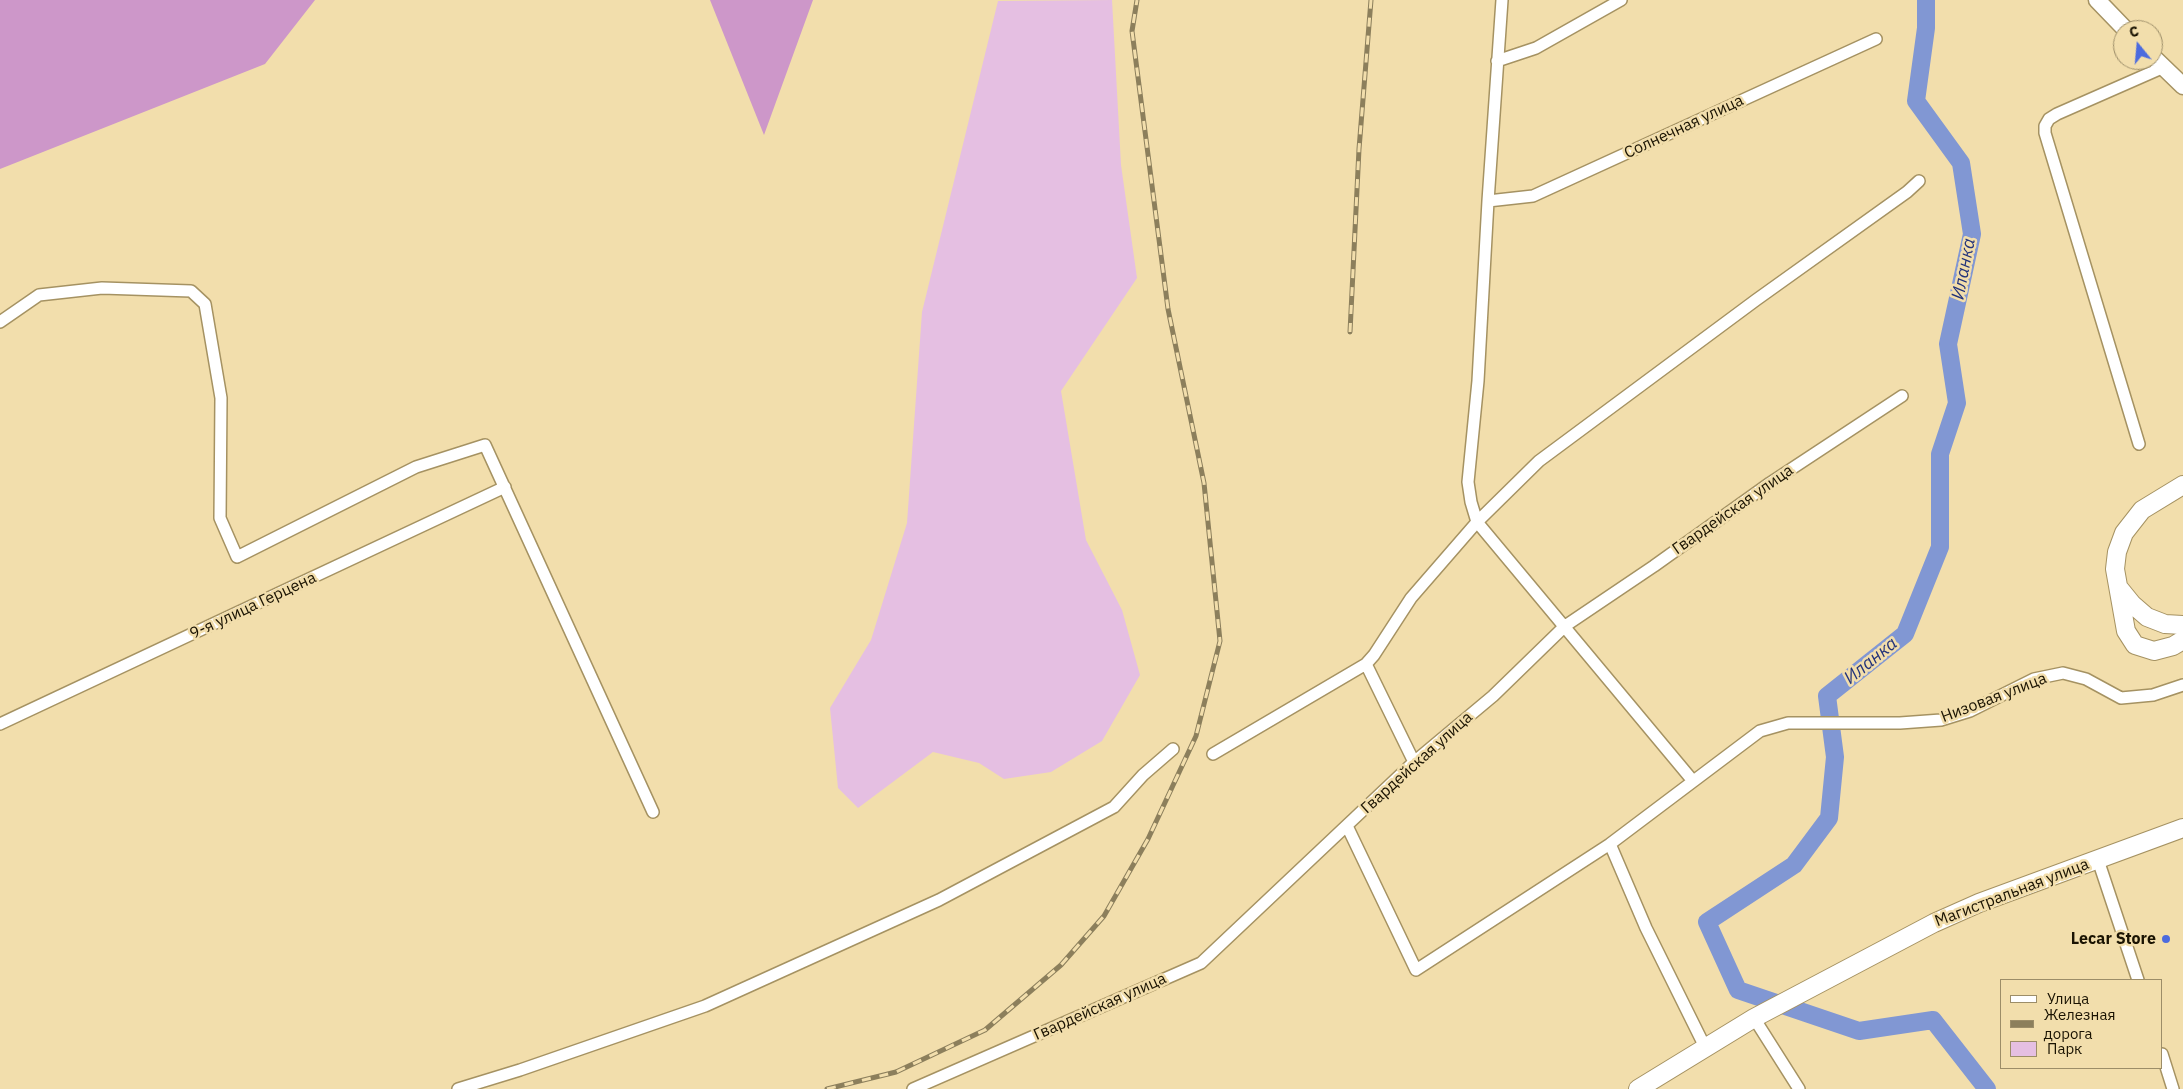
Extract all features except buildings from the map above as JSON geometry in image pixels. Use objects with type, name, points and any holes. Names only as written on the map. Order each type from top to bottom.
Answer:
[{"type":"main road","points":[[2183,485],[2142,510],[2124,533],[2117,552],[2115,569],[2126,631],[2134,645],[2154,651],[2183,640]]},
{"type":"main road","points":[[2118,586],[2132,604],[2147,617],[2165,624],[2183,625]]},
{"type":"main road","name":"Магистральная улица","points":[[1758,1016],[1955,913],[2183,828]]},
{"type":"main road","points":[[1638,1089],[1758,1016]]},
{"type":"street","points":[[1502,0],[1478,380],[1468,482],[1471,502],[1477,522],[1693,781]]},
{"type":"street","points":[[1497,61],[1536,48],[1621,0]]},
{"type":"street","points":[[2097,0],[2116,20]]},
{"type":"street","name":"Солнечная улица","points":[[1488,201],[1533,196],[1876,38]]},
{"type":"street","points":[[2163,67],[2183,86]]},
{"type":"street","points":[[2139,444],[2045,133],[2049,119],[2142,70]]},
{"type":"street","points":[[1213,754],[1366,664],[1374,655],[1411,598],[1477,522],[1539,461],[1756,300],[1907,192],[1919,181]]},
{"type":"street","points":[[0,322],[39,295],[102,288],[191,292],[205,304],[221,398],[220,518],[237,557],[416,467],[485,445],[653,812]]},
{"type":"street","name":"Гвардейская улица","points":[[913,1089],[1201,963],[1414,762],[1493,696],[1565,626],[1654,566],[1770,483],[1902,396]]},
{"type":"street","name":"9-я улица Герцена","points":[[0,724],[505,487]]},
{"type":"street","points":[[1366,664],[1414,762]]},
{"type":"street","name":"Низовая улица","points":[[1347,826],[1416,970],[1610,844],[1760,731],[1788,723],[1815,721],[1900,723],[1941,720],[1978,708],[2034,679],[2063,673],[2086,679],[2121,698],[2153,695],[2183,685]]},
{"type":"street","points":[[458,1089],[520,1070],[705,1006],[939,900],[1114,807],[1143,775],[1173,749]]},
{"type":"street","points":[[1610,844],[1646,928],[1705,1048]]},
{"type":"street","points":[[2098,860],[2138,979]]},
{"type":"street","points":[[1758,1016],[1799,1089]]},
{"type":"street","points":[[2163,1057],[2173,1089]]},
{"type":"green space","points":[[1112,0],[1121,165],[1137,278],[1061,391],[1086,540],[1122,610],[1140,675],[1102,741],[1051,772],[1004,779],[979,763],[933,752],[858,808],[838,788],[830,708],[871,640],[907,523],[922,312],[998,1]]},
{"type":"shaded area","points":[[0,0],[315,0],[265,64],[0,169]]},
{"type":"shaded area","points":[[710,0],[813,0],[764,135]]},
{"type":"waterway","name":"Иланка","points":[[1926,0],[1926,28],[1916,101],[1961,163],[1972,234],[1948,344],[1957,403],[1940,454],[1940,547],[1905,634],[1827,696],[1835,757],[1829,818],[1794,865],[1707,922],[1738,990],[1859,1031],[1933,1020],[1987,1089]]},
{"type":"railway","points":[[827,1089],[896,1072],[985,1030],[1061,965],[1104,916],[1148,839],[1196,736],[1220,641],[1204,483],[1168,309],[1132,31],[1137,0]]},
{"type":"railway","points":[[1350,332],[1359,149],[1371,0]]},
{"type":"place","name":"Lecar Store","points":[[2166,939]]}]
